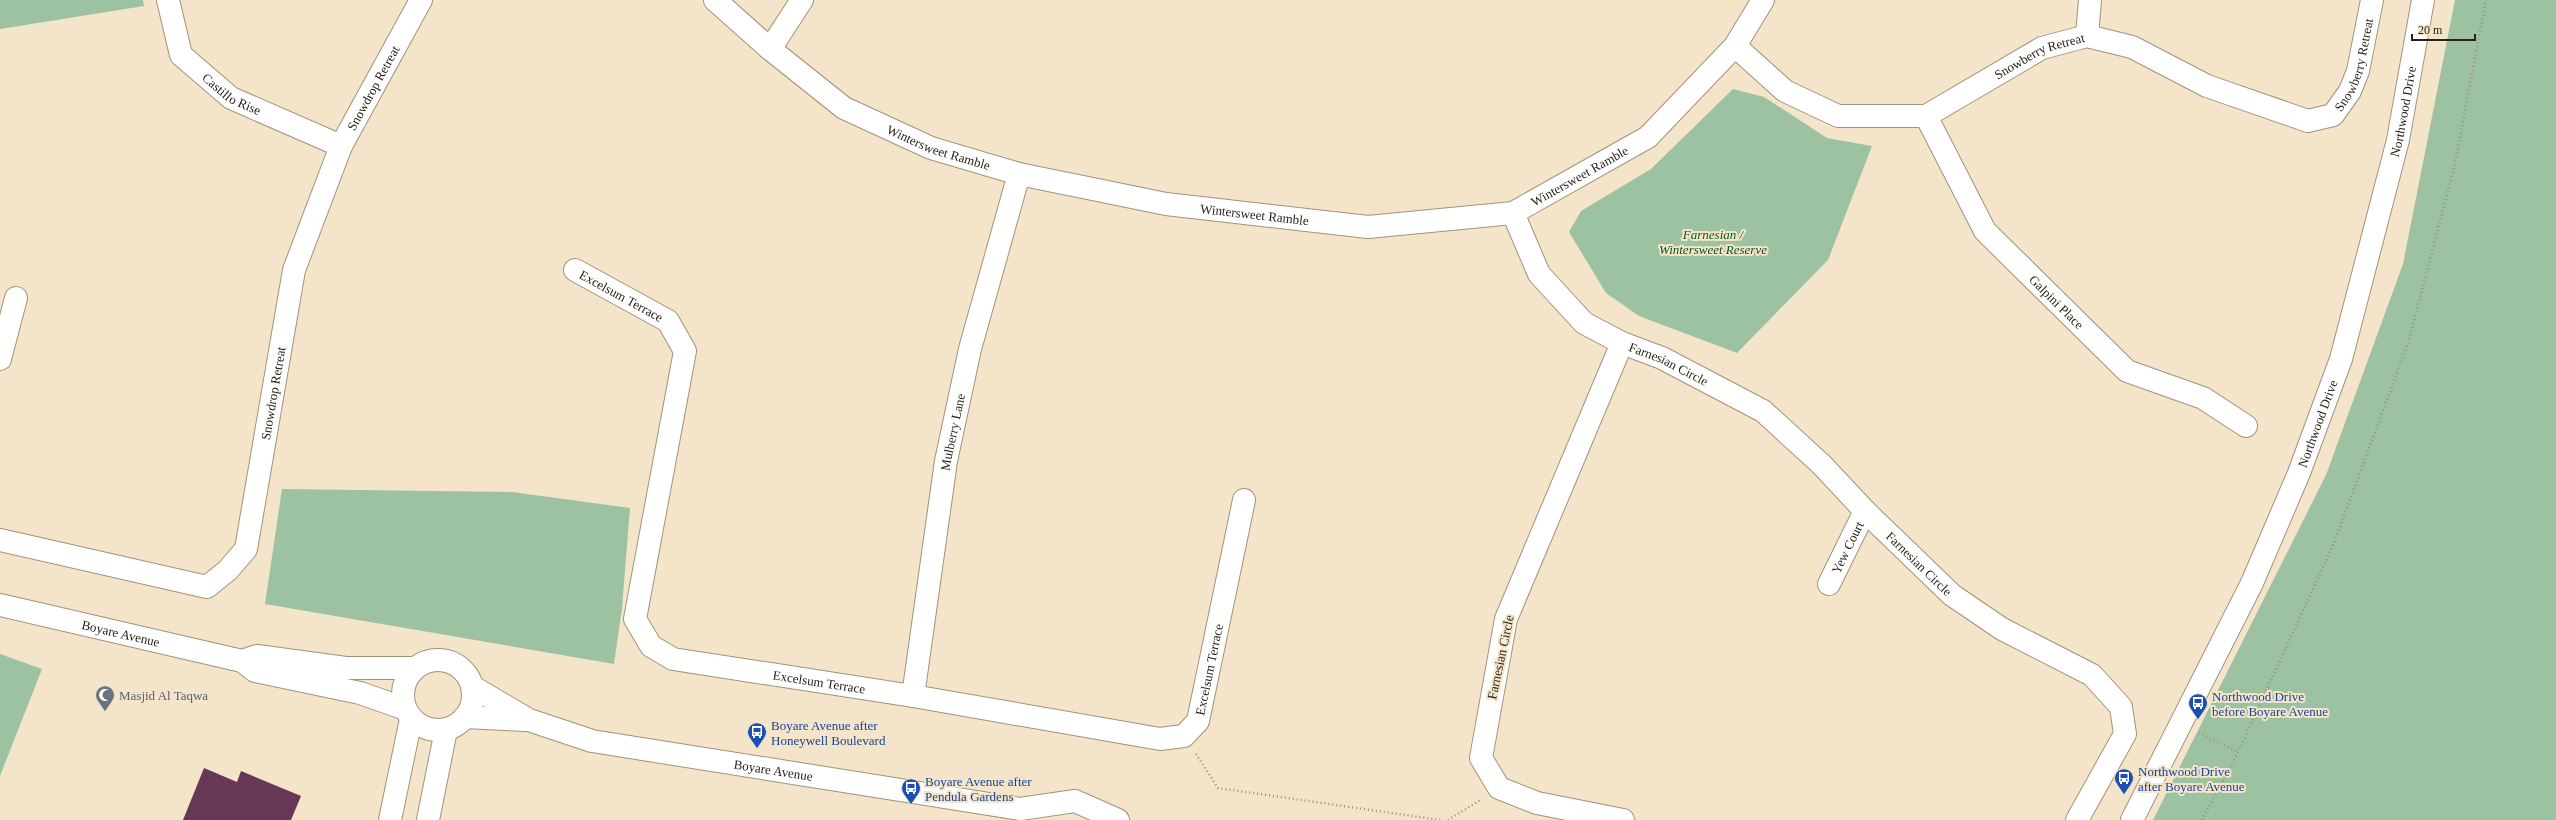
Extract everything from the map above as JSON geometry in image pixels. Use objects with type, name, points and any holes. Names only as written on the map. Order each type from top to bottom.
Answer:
[{"type":"street","name":"Castillo Rise","points":[[168,0],[181,55],[231,98],[341,146]]},
{"type":"street","name":"Snowdrop Retreat","points":[[0,540],[207,587],[228,570],[246,549],[294,270],[341,146],[421,0]]},
{"type":"street","name":"Wintersweet Ramble","points":[[716,0],[770,49],[844,108],[931,148],[1019,174],[1166,204],[1368,226],[1513,213],[1648,137],[1735,46],[1763,0]]},
{"type":"street","points":[[770,49],[802,0]]},
{"type":"street","points":[[2087,36],[2090,0]]},
{"type":"street","name":"Snowberry Retreat","points":[[1926,116],[2042,48],[2087,36],[2132,47],[2207,86],[2308,121],[2333,115],[2350,91],[2358,71],[2372,0]]},
{"type":"street","name":"Northwood Drive","points":[[2132,820],[2252,583],[2299,473],[2341,359],[2398,140],[2424,0]]},
{"type":"street","points":[[1735,46],[1785,91],[1838,116],[1926,116]]},
{"type":"street","name":"Galpini Place","points":[[1926,116],[1985,231],[2127,371],[2203,398],[2246,426]]},
{"type":"street","name":"Mulberry Lane","points":[[913,696],[948,454],[970,349],[1019,174]]},
{"type":"street","name":"Farnesian Circle","points":[[1513,213],[1540,274],[1584,323],[1622,343],[1662,358],[1762,411],[1822,465],[1865,511],[1952,595],[2002,629],[2092,675],[2121,707],[2125,734],[2077,820]]},
{"type":"street","name":"Excelsum Terrace","points":[[575,270],[668,321],[685,351],[635,619],[651,646],[673,659],[913,696],[1160,739],[1184,736],[1198,721],[1244,500]]},
{"type":"street","points":[[0,359],[16,298]]},
{"type":"street","name":"Farnesian Circle","points":[[1499,788],[1481,758],[1506,619],[1622,343]]},
{"type":"street","name":"Yew Court","points":[[1829,584],[1865,511]]},
{"type":"street","name":"Boyare Avenue","points":[[0,605],[242,661],[255,671],[360,693],[407,713]]},
{"type":"street","name":"Boyare Avenue","points":[[242,661],[257,656],[346,668],[414,668]]},
{"type":"street","points":[[390,820],[407,713],[402,691],[405,679],[414,668],[425,662],[438,660],[450,663],[460,668],[473,687],[474,703],[460,723],[446,730],[430,730],[417,725],[407,713]]},
{"type":"street","name":"Boyare Avenue","points":[[473,687],[529,720],[592,741],[1020,809],[1074,801],[1118,820]]},
{"type":"street","name":"Boyare Avenue","points":[[465,717],[529,720]]},
{"type":"street","points":[[428,820],[446,730]]},
{"type":"street","points":[[1499,788],[1537,803],[1623,820]]},
{"type":"street","name":"Boyare Avenue","points":[[1020,809],[1041,820]]},
{"type":"path","points":[[2202,820],[2238,752],[2334,543],[2408,342],[2454,168],[2486,0]]},
{"type":"path","points":[[2180,724],[2238,752]]},
{"type":"path","points":[[1184,736],[1218,788],[1440,820]]},
{"type":"path","points":[[1448,820],[1499,788]]},
{"type":"green space","points":[[0,0],[143,0],[144,6],[0,29]]},
{"type":"green space","points":[[2455,0],[2556,0],[2556,820],[2153,820],[2326,475],[2403,264]]},
{"type":"green space","name":"Farnesian / Wintersweet Reserve","points":[[1733,89],[1764,97],[1827,138],[1872,146],[1828,260],[1737,353],[1639,316],[1606,293],[1569,232],[1581,211],[1651,169]]},
{"type":"green space","points":[[282,489],[512,492],[630,508],[622,608],[614,664],[265,604]]},
{"type":"green space","points":[[0,654],[42,669],[0,776]]},
{"type":"building","points":[[204,768],[237,782],[241,771],[301,796],[291,820],[183,820]]},
{"type":"place","name":"Masjid Al Taqwa","points":[[105,712]]},
{"type":"place","name":"Northwood Drive before Boyare Avenue","points":[[2198,720]]},
{"type":"place","name":"Boyare Avenue after Honeywell Boulevard","points":[[757,749]]},
{"type":"place","name":"Northwood Drive after Boyare Avenue","points":[[2124,795]]},
{"type":"place","name":"Boyare Avenue after Pendula Gardens","points":[[911,805]]}]
